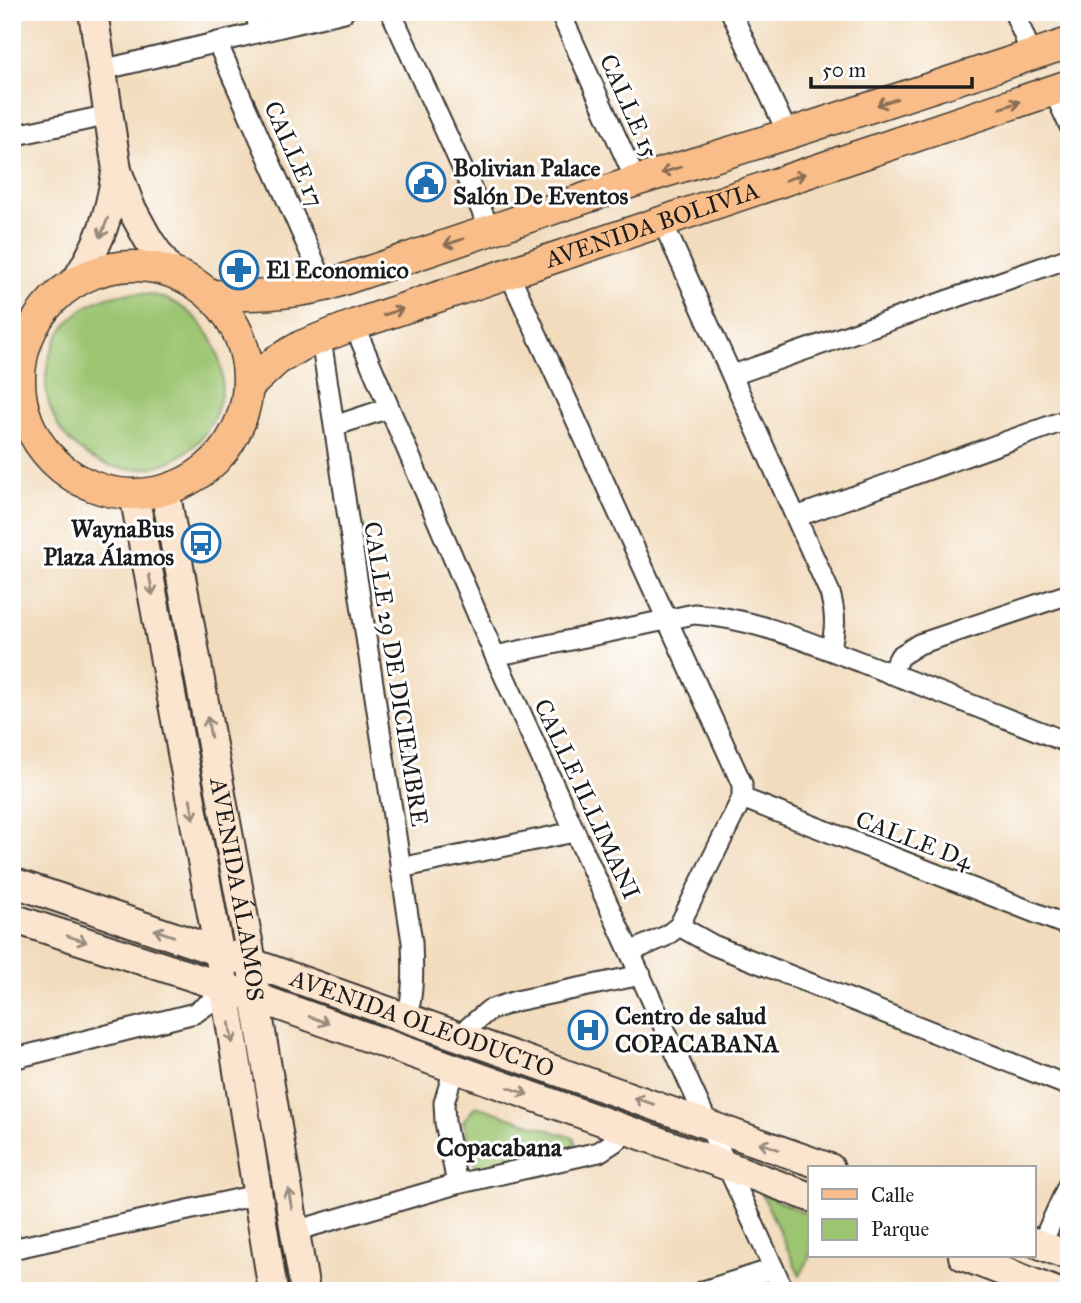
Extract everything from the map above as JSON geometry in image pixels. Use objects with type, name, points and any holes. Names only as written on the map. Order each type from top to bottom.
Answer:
[{"type":"main road","name":"AVENIDA BOLIVIA","points":[[212,295],[256,296],[293,293],[325,286],[636,181],[1069,43]]},
{"type":"main road","name":"AVENIDA BOLIVIA","points":[[248,387],[277,360],[303,345],[354,325],[1061,88]]},
{"type":"main road","points":[[137,265],[170,271],[199,285],[212,295],[233,321],[248,370],[248,387],[240,421],[223,452],[206,468],[187,481],[165,490],[134,494],[109,491],[85,483],[56,464],[35,438],[25,414],[16,375],[26,343],[45,307],[76,281],[97,271],[119,266],[137,265]]},
{"type":"main road","points":[[12,448],[44,452]]},
{"type":"street","points":[[93,12],[117,170],[130,206],[170,271]]},
{"type":"street","points":[[256,12],[258,32]]},
{"type":"street","points":[[102,69],[344,12]]},
{"type":"street","points":[[391,12],[490,229]]},
{"type":"street","name":"CALLE 15","points":[[560,12],[636,181]]},
{"type":"street","points":[[731,12],[788,134]]},
{"type":"street","points":[[1014,12],[1032,55]]},
{"type":"street","name":"CALLE 17","points":[[217,42],[325,286]]},
{"type":"street","points":[[1061,88],[1069,125]]},
{"type":"street","points":[[12,136],[109,115]]},
{"type":"street","points":[[76,281],[97,247],[111,209],[117,170]]},
{"type":"street","points":[[662,221],[830,593],[836,617],[830,650]]},
{"type":"street","points":[[733,374],[1069,258]]},
{"type":"street","points":[[509,273],[741,784],[742,798],[679,926],[666,936],[630,952]]},
{"type":"street","name":"CALLE ILLIMANI","points":[[354,325],[495,656],[783,1291]]},
{"type":"street","name":"CALLE 29 DE DICIEMBRE","points":[[321,339],[412,942],[414,971],[407,1017]]},
{"type":"street","points":[[334,426],[389,408]]},
{"type":"street","points":[[796,517],[1069,419]]},
{"type":"street","name":"AVENIDA ÁLAMOS","points":[[165,490],[252,963],[255,997],[305,1291]]},
{"type":"street","name":"AVENIDA ÁLAMOS","points":[[134,494],[219,952],[273,1291]]},
{"type":"street","points":[[890,674],[900,656],[919,644],[1069,594]]},
{"type":"street","points":[[495,656],[694,614],[724,616],[757,624],[830,650],[1069,743]]},
{"type":"street","name":"CALLE D4","points":[[742,798],[1069,926]]},
{"type":"street","points":[[400,868],[575,832]]},
{"type":"street","name":"AVENIDA OLEODUCTO","points":[[12,882],[407,1017],[824,1166]]},
{"type":"street","name":"AVENIDA OLEODUCTO","points":[[12,918],[255,997],[808,1196]]},
{"type":"street","points":[[679,926],[713,945],[1069,1086]]},
{"type":"street","points":[[465,1038],[469,1027],[489,1010],[516,1001],[641,975]]},
{"type":"street","points":[[12,1059],[195,1013],[211,1002],[223,986]]},
{"type":"street","points":[[454,1069],[444,1103],[457,1184]]},
{"type":"street","points":[[295,1231],[457,1184],[599,1152],[619,1139],[624,1129]]},
{"type":"street","points":[[1069,1182],[1037,1244],[1069,1256]]},
{"type":"street","points":[[12,1249],[256,1195]]},
{"type":"street","points":[[968,1258],[1054,1291]]},
{"type":"street","points":[[703,1291],[773,1269]]},
{"type":"green space","points":[[134,293],[168,300],[196,319],[215,347],[222,381],[215,415],[196,443],[168,462],[134,469],[100,462],[72,443],[53,415],[46,381],[53,347],[72,319],[100,300]]},
{"type":"green space","points":[[476,1106],[574,1138],[576,1146],[478,1176],[463,1121]]},
{"type":"green space","points":[[762,1194],[808,1214],[809,1258],[800,1276]]},
{"type":"place","name":"Bolivian Palace Salón De Eventos","points":[[426,182]]},
{"type":"place","name":"El Economico","points":[[239,270]]},
{"type":"place","name":"WaynaBus Plaza Álamos","points":[[201,543]]},
{"type":"place","name":"Centro de salud COPACABANA","points":[[588,1030]]},
{"type":"district","name":"Copacabana","points":[[499,1147]]}]
